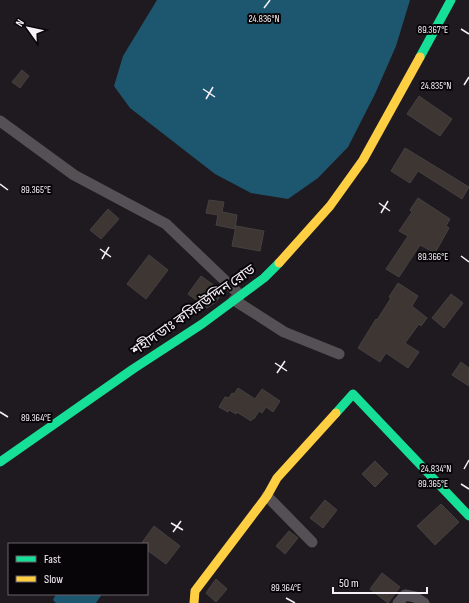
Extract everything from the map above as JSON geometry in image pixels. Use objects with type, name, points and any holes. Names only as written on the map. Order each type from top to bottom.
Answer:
[{"type":"street","name":"শহীদ ডাঃ কসিরউদ্দিন রোড","points":[[0,462],[133,369],[202,324],[264,278],[330,206],[363,160],[451,0]]},
{"type":"street","points":[[0,121],[74,175],[166,224],[237,298],[284,332],[339,354]]},
{"type":"street","points":[[194,603],[194,591],[267,496],[276,478],[353,394],[469,516]]},
{"type":"street","points":[[267,496],[312,542]]},
{"type":"street","points":[[398,603],[405,595],[415,597],[424,603]]},
{"type":"water","points":[[157,0],[410,0],[396,46],[375,94],[348,147],[318,178],[288,199],[251,193],[215,174],[130,108],[114,86],[123,56]]},
{"type":"water","points":[[56,595],[101,595],[96,603],[56,603],[53,600]]},
{"type":"building","points":[[22,70],[29,76],[20,88],[12,82]]},
{"type":"building","points":[[419,96],[452,119],[440,136],[407,114]]},
{"type":"building","points":[[405,148],[469,187],[462,199],[418,171],[410,183],[391,171]]},
{"type":"building","points":[[418,198],[450,219],[446,226],[449,228],[435,253],[420,245],[399,277],[386,269],[408,236],[399,231],[412,212],[410,210]]},
{"type":"building","points":[[209,200],[224,202],[222,212],[237,215],[235,229],[216,225],[218,215],[206,213]]},
{"type":"building","points":[[108,209],[119,219],[101,239],[90,230]]},
{"type":"building","points":[[236,226],[264,231],[260,251],[232,246]]},
{"type":"building","points":[[149,255],[168,270],[146,299],[127,284]]},
{"type":"building","points":[[201,276],[223,292],[216,302],[207,308],[188,294]]},
{"type":"building","points":[[398,283],[418,296],[412,306],[427,318],[421,326],[419,324],[405,343],[419,352],[408,368],[386,353],[380,362],[358,348],[391,298],[389,297]]},
{"type":"building","points":[[451,294],[463,303],[444,328],[432,318]]},
{"type":"building","points":[[461,362],[469,368],[469,386],[452,375]]},
{"type":"building","points":[[238,388],[255,399],[262,389],[280,401],[273,412],[266,407],[262,413],[259,411],[251,421],[237,412],[236,414],[229,410],[228,412],[219,407],[225,397],[229,398]]},
{"type":"building","points":[[375,461],[388,474],[375,487],[362,474]]},
{"type":"building","points":[[325,500],[337,510],[323,528],[310,518]]},
{"type":"building","points":[[441,504],[459,522],[435,545],[417,526]]},
{"type":"building","points":[[154,526],[180,546],[166,564],[148,551],[148,543],[142,543]]},
{"type":"building","points":[[289,531],[298,538],[285,554],[276,546]]},
{"type":"building","points":[[382,573],[400,587],[388,603],[370,589]]},
{"type":"building","points":[[216,579],[227,589],[216,602],[206,593]]},
{"type":"traffic: fast","points":[[420,57],[451,0]]},
{"type":"traffic: fast","points":[[0,462],[133,369],[202,324],[264,278],[279,263]]},
{"type":"traffic: fast","points":[[336,413],[353,394],[469,516]]},
{"type":"traffic: slow","points":[[279,263],[330,206],[363,160],[420,57]]},
{"type":"traffic: slow","points":[[194,603],[195,591],[267,496],[277,478],[336,413]]}]
